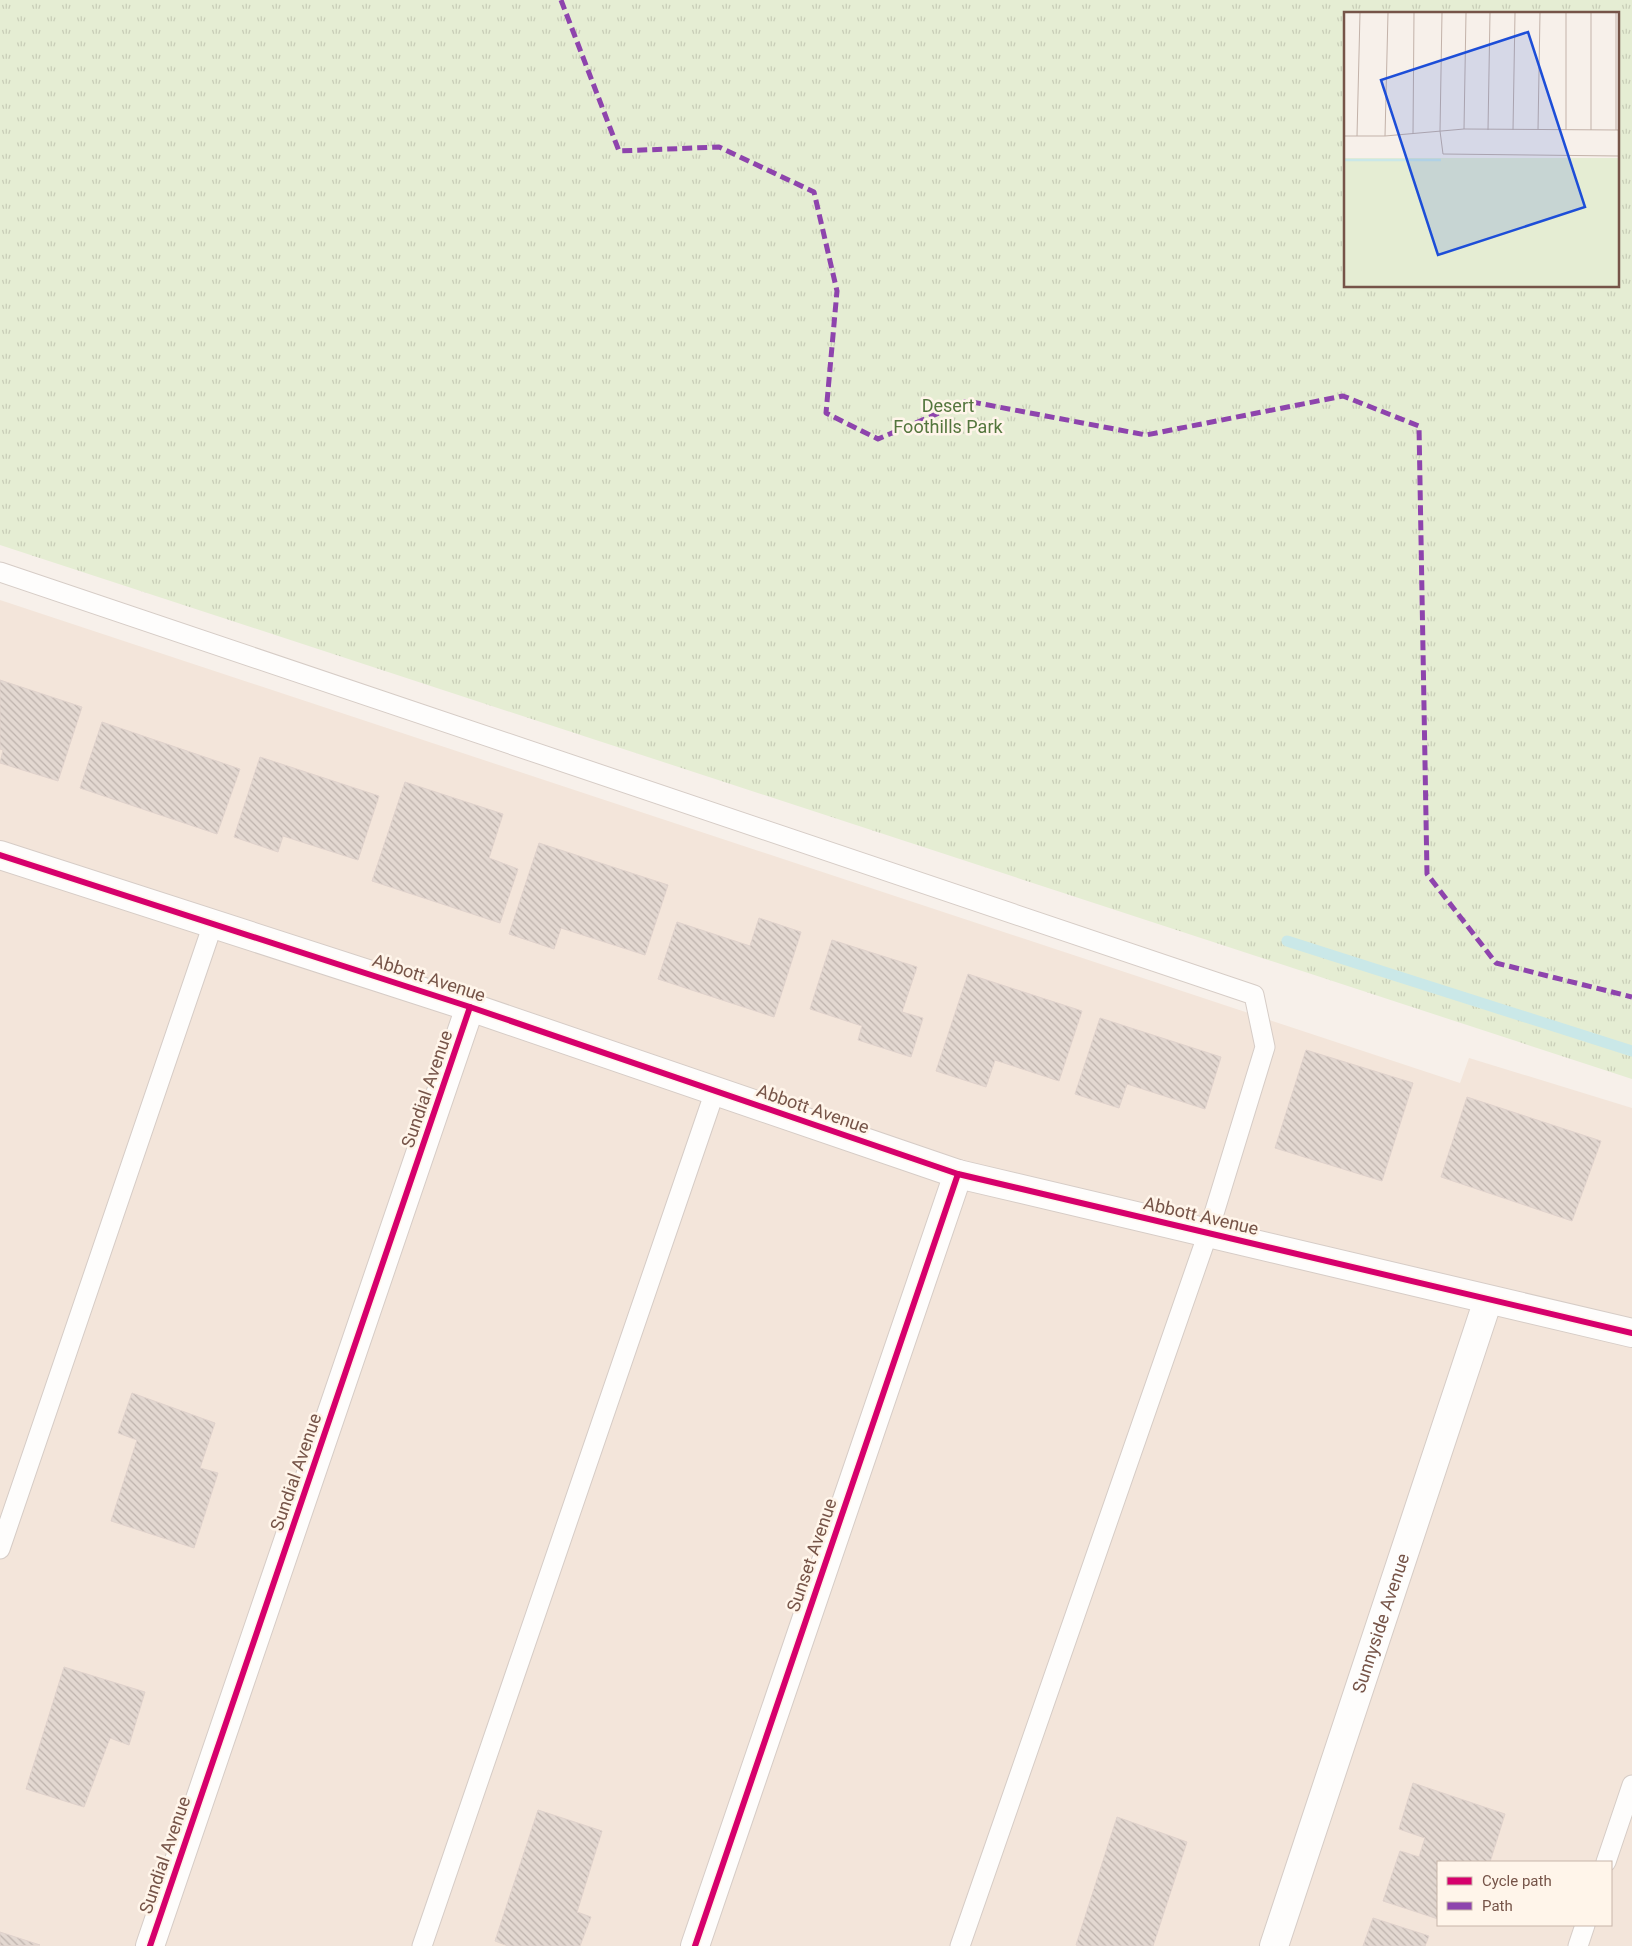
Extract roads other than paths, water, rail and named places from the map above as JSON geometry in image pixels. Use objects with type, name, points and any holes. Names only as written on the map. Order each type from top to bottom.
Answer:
[{"type":"street","name":"Abbott Avenue","points":[[0,855],[470,1007],[958,1174],[1632,1333]]},
{"type":"street","name":"Sundial Avenue","points":[[150,1946],[470,1007]]},
{"type":"street","name":"Sunset Avenue","points":[[695,1946],[958,1174]]},
{"type":"street","name":"Sunnyside Avenue","points":[[1274,1946],[1488,1300]]},
{"type":"lane","points":[[0,572],[1254,995],[1265,1047],[1208,1233],[960,1946]]},
{"type":"lane","points":[[0,1549],[213,924]]},
{"type":"lane","points":[[422,1946],[715,1091]]},
{"type":"lane","points":[[1606,1861],[1632,1785]]},
{"type":"lane","points":[[1578,1946],[1586,1926]]},
{"type":"waterway","points":[[1287,941],[1632,1051]]},
{"type":"park label","name":"Desert Foothills Park","points":[[948,416]]}]
